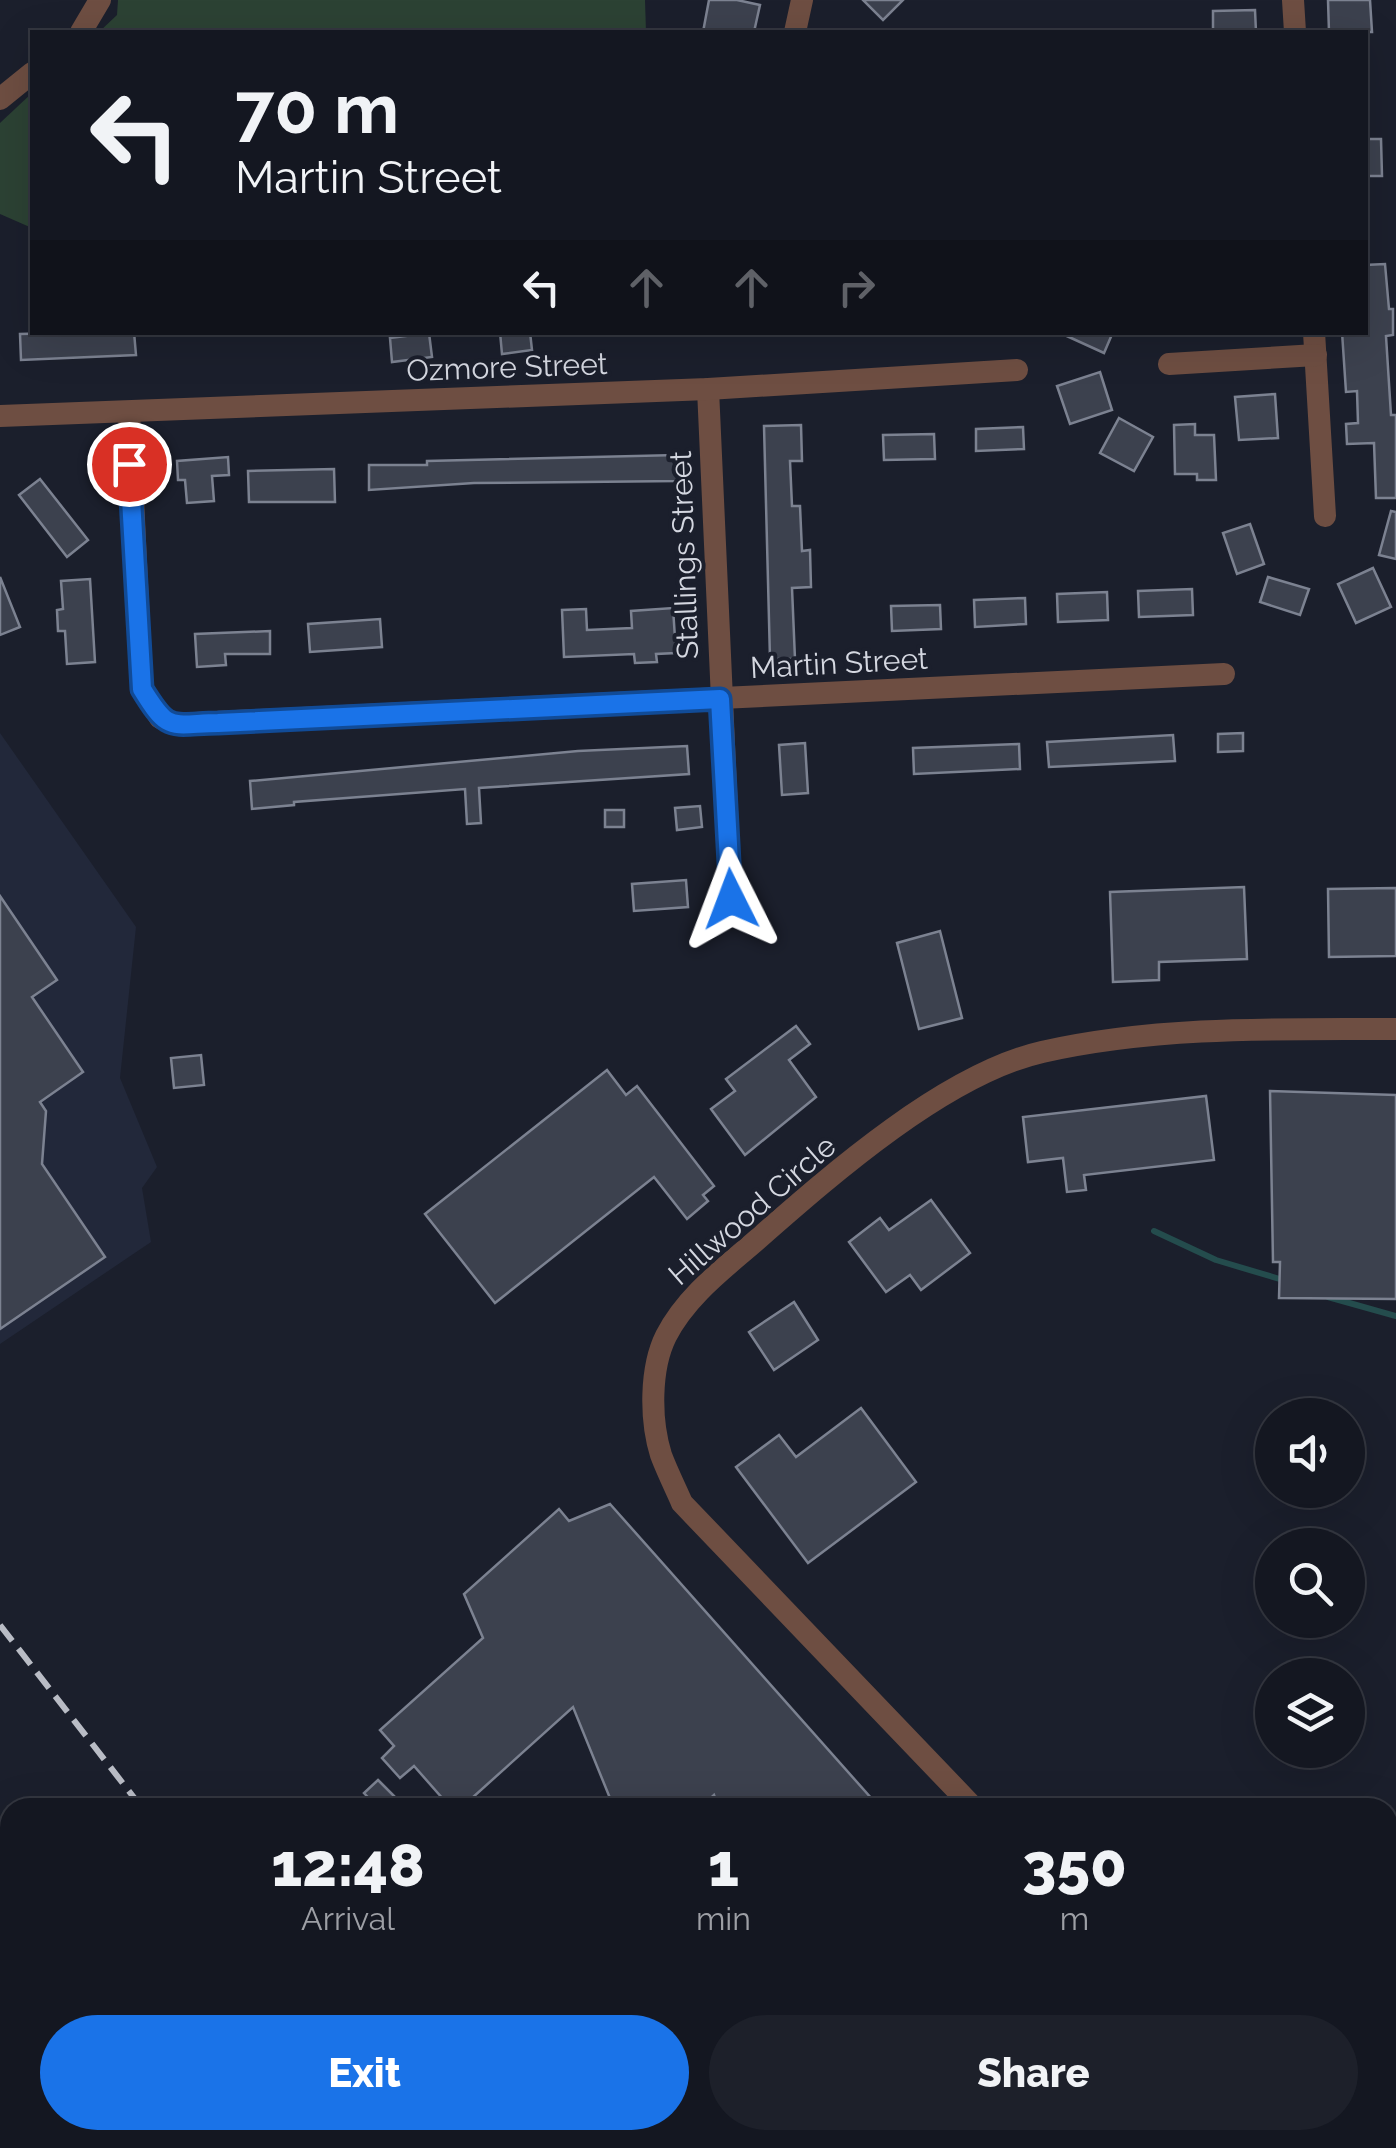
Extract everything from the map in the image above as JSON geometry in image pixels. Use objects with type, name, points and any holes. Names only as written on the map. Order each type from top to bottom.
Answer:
[{"type":"street","points":[[83,30],[100,0]]},
{"type":"street","points":[[795,30],[802,0]]},
{"type":"street","points":[[1294,0],[1295,30]]},
{"type":"street","points":[[0,99],[30,75]]},
{"type":"street","points":[[1169,364],[1315,344],[1326,516]]},
{"type":"street","name":"Ozmore Street","points":[[0,416],[708,389],[1017,370]]},
{"type":"street","name":"Stallings Street","points":[[708,389],[731,899]]},
{"type":"street","name":"Martin Street","points":[[129,413],[142,689],[160,718],[174,724],[1224,674]]},
{"type":"street","name":"Hillwood Circle","points":[[964,1798],[682,1504],[660,1452],[653,1391],[664,1339],[686,1304],[774,1225],[906,1119],[966,1082],[1038,1053],[1125,1038],[1170,1033],[1396,1028]]},
{"type":"shaded area","points":[[0,733],[136,927],[120,1078],[157,1167],[142,1188],[151,1242],[0,1344]]},
{"type":"green space","points":[[118,0],[645,0],[646,30],[101,30],[117,15]]},
{"type":"green space","points":[[30,95],[30,227],[0,214],[0,123]]},
{"type":"building","points":[[709,0],[760,5],[754,30],[703,30]]},
{"type":"building","points":[[863,0],[903,0],[883,20]]},
{"type":"building","points":[[1328,0],[1370,0],[1372,32],[1329,30]]},
{"type":"building","points":[[1255,10],[1256,30],[1213,30],[1213,11]]},
{"type":"building","points":[[1368,139],[1381,139],[1382,176],[1368,176]]},
{"type":"building","points":[[1385,264],[1389,309],[1393,309],[1393,335],[1386,336],[1391,415],[1396,415],[1396,498],[1376,498],[1374,443],[1347,444],[1346,424],[1358,423],[1357,391],[1346,392],[1342,335],[1368,335],[1368,265]]},
{"type":"building","points":[[20,334],[134,335],[136,355],[21,360]]},
{"type":"building","points":[[429,335],[432,357],[392,362],[390,338]]},
{"type":"building","points":[[500,335],[530,335],[532,350],[502,354]]},
{"type":"building","points":[[1065,335],[1112,335],[1104,353]]},
{"type":"building","points":[[1100,372],[1112,410],[1070,424],[1057,386]]},
{"type":"building","points":[[1275,394],[1278,438],[1239,440],[1235,397]]},
{"type":"building","points":[[1119,418],[1153,437],[1134,471],[1100,453]]},
{"type":"building","points":[[1195,424],[1195,435],[1214,435],[1216,480],[1197,480],[1197,474],[1175,474],[1174,425]]},
{"type":"building","points":[[801,425],[802,461],[790,461],[792,506],[800,506],[802,551],[810,550],[811,587],[792,588],[795,659],[770,659],[764,426]]},
{"type":"building","points":[[1023,427],[1024,449],[976,451],[976,429]]},
{"type":"building","points":[[934,434],[935,459],[884,460],[883,435]]},
{"type":"building","points":[[677,455],[678,481],[474,483],[369,490],[369,465]]},
{"type":"building","points":[[228,457],[229,475],[212,476],[214,501],[187,503],[185,480],[178,480],[177,461]]},
{"type":"building","points":[[334,469],[335,502],[249,502],[248,471]]},
{"type":"building","points":[[40,479],[88,540],[67,557],[19,495]]},
{"type":"building","points":[[1391,511],[1396,512],[1396,559],[1379,555]]},
{"type":"building","points":[[1250,524],[1264,564],[1237,574],[1223,533]]},
{"type":"building","points":[[1373,568],[1391,607],[1356,623],[1338,584]]},
{"type":"building","points":[[0,577],[20,627],[0,635]]},
{"type":"building","points":[[1268,577],[1309,589],[1300,615],[1260,602]]},
{"type":"building","points":[[90,579],[95,662],[67,664],[65,631],[58,631],[57,610],[63,609],[61,581]]},
{"type":"building","points":[[1192,589],[1193,615],[1139,617],[1138,591]]},
{"type":"building","points":[[1107,592],[1108,620],[1058,622],[1057,594]]},
{"type":"building","points":[[1025,598],[1026,624],[975,627],[974,600]]},
{"type":"building","points":[[940,605],[941,629],[892,631],[891,606]]},
{"type":"building","points":[[673,608],[676,653],[656,654],[657,662],[635,663],[634,654],[564,657],[562,610],[586,609],[587,630],[632,628],[631,611]]},
{"type":"building","points":[[380,619],[382,647],[310,652],[308,624]]},
{"type":"building","points":[[270,631],[270,654],[225,654],[226,665],[197,667],[195,634]]},
{"type":"building","points":[[1243,733],[1243,751],[1218,752],[1218,734]]},
{"type":"building","points":[[1173,735],[1175,761],[1049,767],[1047,742]]},
{"type":"building","points":[[805,743],[808,793],[782,795],[779,745]]},
{"type":"building","points":[[1019,744],[1020,769],[914,774],[913,748]]},
{"type":"building","points":[[687,746],[689,774],[479,788],[481,823],[467,824],[465,789],[294,802],[252,809],[250,781],[578,751]]},
{"type":"building","points":[[700,806],[702,827],[677,830],[675,808]]},
{"type":"building","points":[[605,810],[624,810],[624,827],[605,827]]},
{"type":"building","points":[[686,880],[688,907],[634,911],[632,884]]},
{"type":"building","points":[[1244,887],[1247,959],[1159,962],[1159,980],[1113,982],[1110,892]]},
{"type":"building","points":[[1396,888],[1396,956],[1329,957],[1328,889]]},
{"type":"building","points":[[0,896],[57,980],[32,997],[83,1072],[40,1102],[46,1111],[42,1164],[105,1257],[0,1329]]},
{"type":"building","points":[[940,931],[962,1018],[919,1029],[897,943]]},
{"type":"building","points":[[796,1026],[810,1044],[789,1060],[816,1097],[745,1155],[711,1109],[735,1091],[726,1079]]},
{"type":"building","points":[[201,1055],[204,1085],[174,1088],[171,1058]]},
{"type":"building","points":[[607,1070],[626,1095],[637,1086],[714,1186],[703,1195],[708,1201],[687,1219],[654,1177],[495,1303],[425,1214]]},
{"type":"building","points":[[1270,1091],[1396,1095],[1396,1299],[1279,1298],[1280,1262],[1273,1262]]},
{"type":"building","points":[[1206,1096],[1214,1160],[1084,1175],[1086,1190],[1067,1192],[1063,1158],[1028,1162],[1023,1117]]},
{"type":"building","points":[[931,1200],[970,1253],[921,1290],[910,1275],[886,1292],[849,1242],[880,1218],[889,1230]]},
{"type":"building","points":[[794,1302],[818,1340],[774,1370],[749,1332]]},
{"type":"building","points":[[861,1408],[916,1482],[808,1563],[736,1467],[779,1435],[796,1457]]},
{"type":"building","points":[[610,1504],[871,1798],[610,1798],[573,1707],[472,1798],[442,1798],[414,1766],[400,1778],[382,1758],[394,1746],[380,1730],[483,1638],[464,1594],[559,1509],[569,1521]]},
{"type":"building","points":[[378,1780],[396,1798],[369,1798],[364,1793]]},
{"type":"waterway","points":[[1154,1231],[1216,1260],[1283,1280]]},
{"type":"waterway","points":[[1328,1297],[1396,1316]]},
{"type":"railway","points":[[0,1625],[134,1798]]},
{"type":"route","points":[[129,464],[142,689],[160,718],[174,724],[218,723],[720,699],[731,899]]}]
